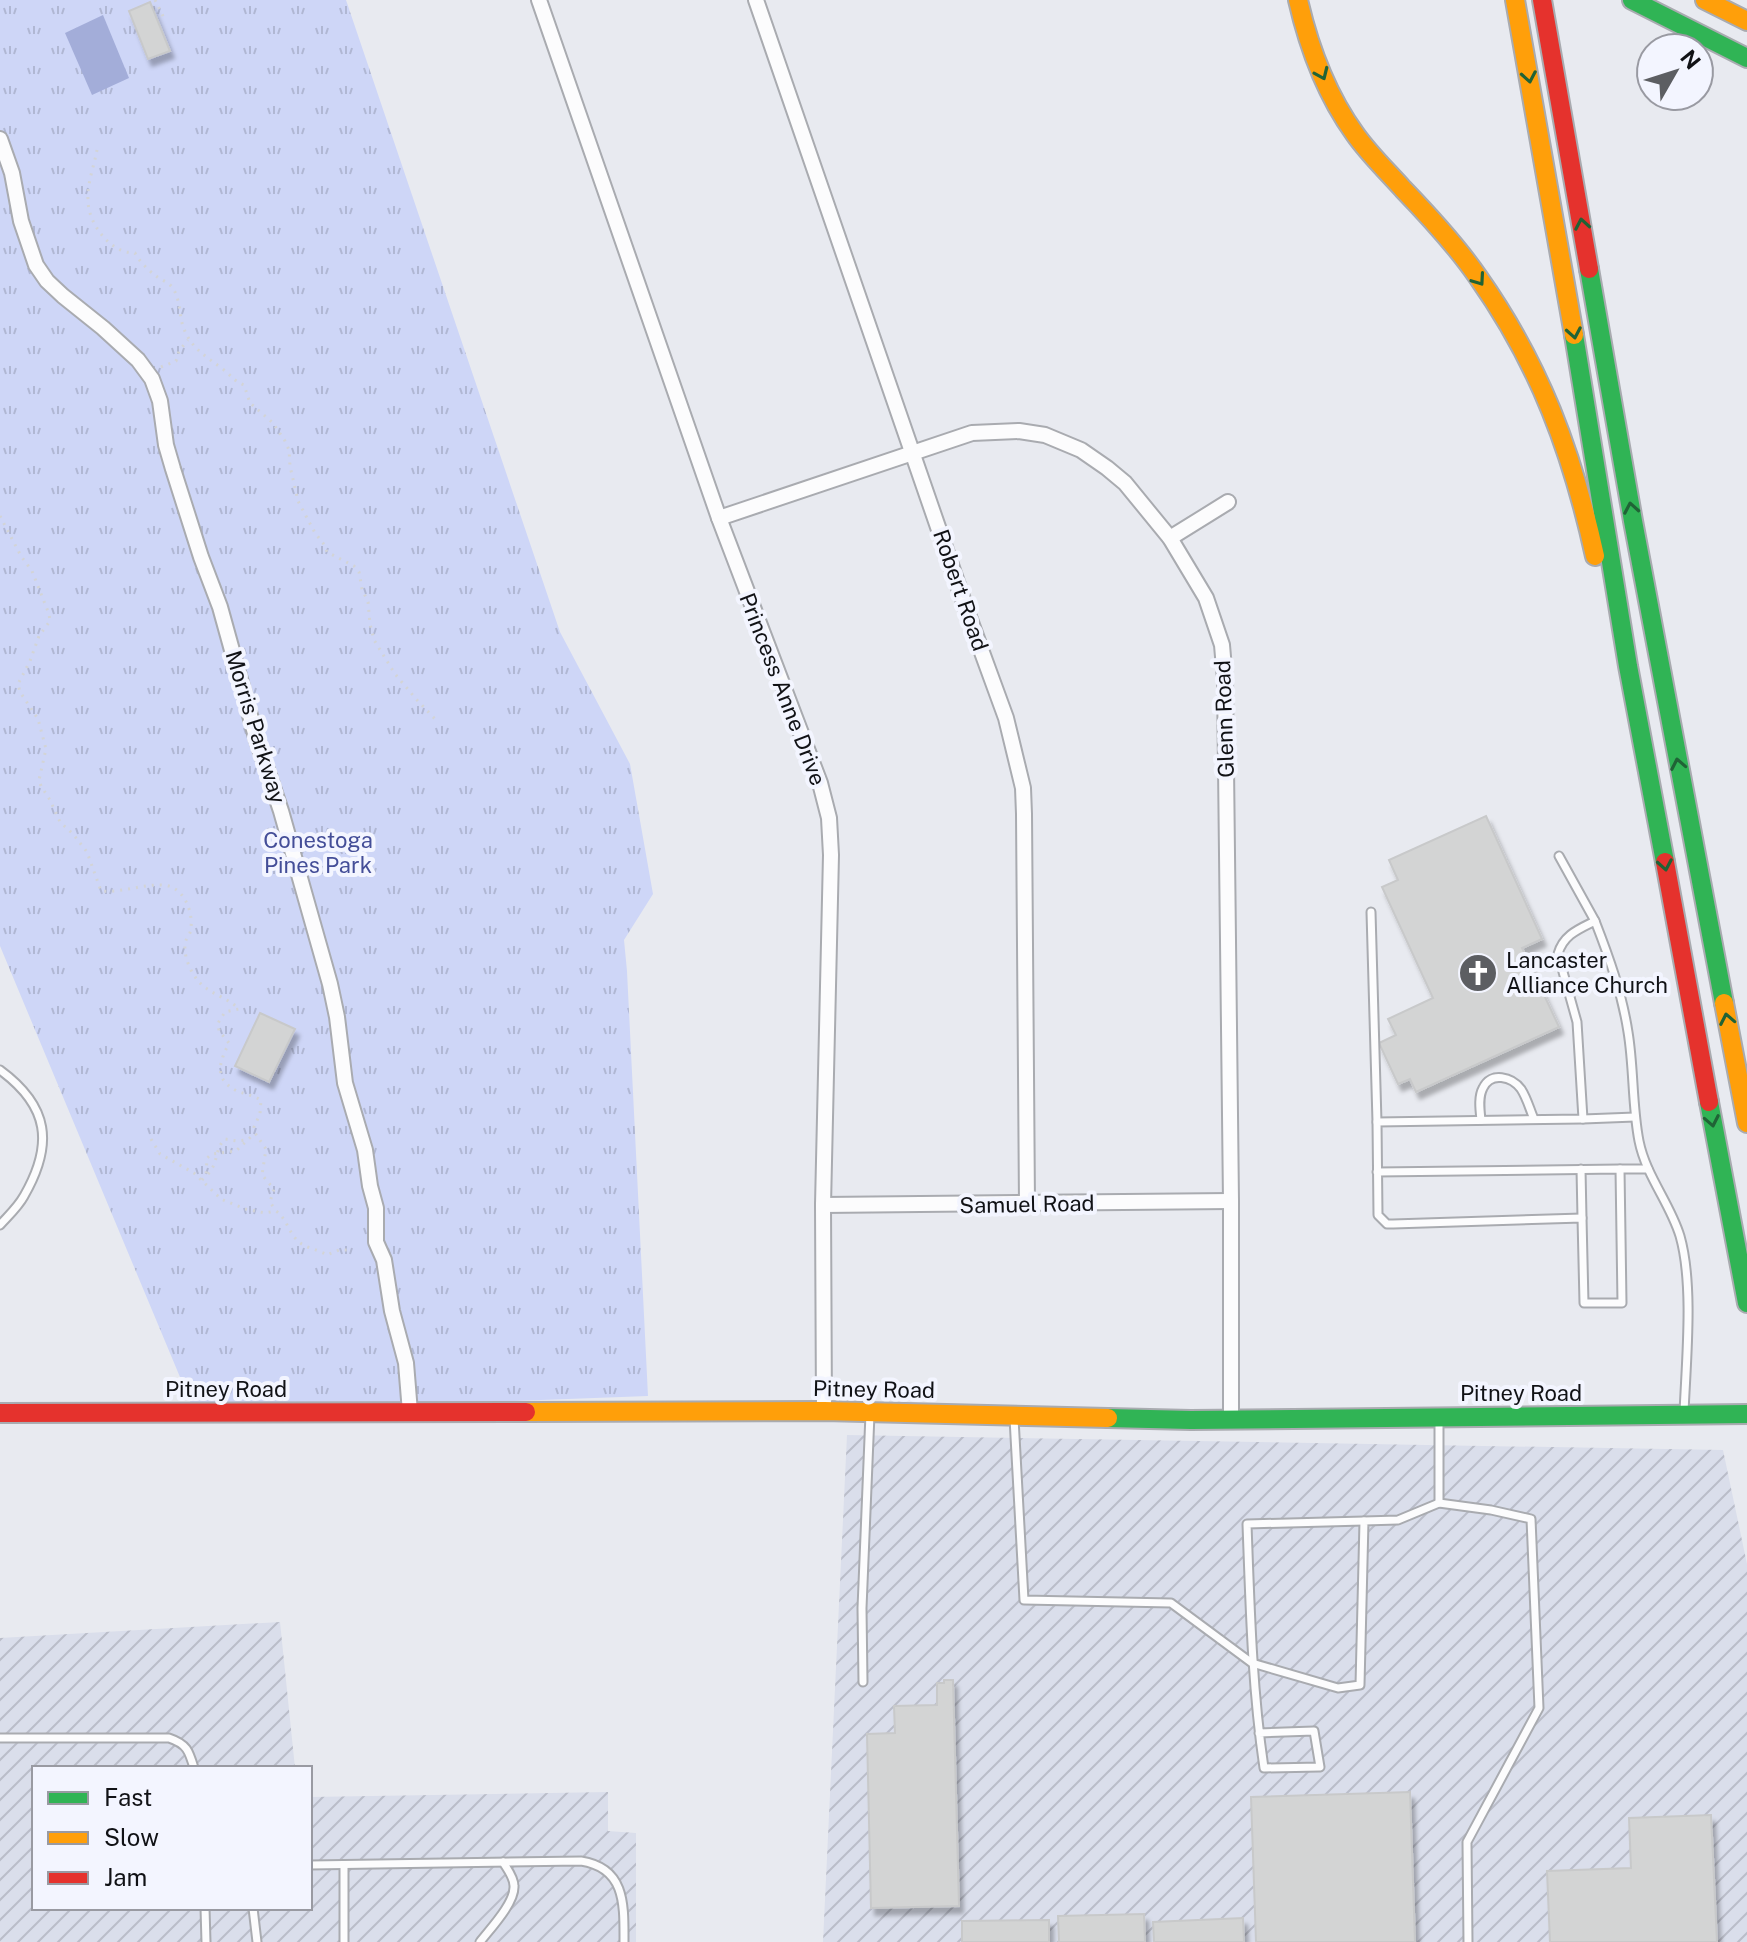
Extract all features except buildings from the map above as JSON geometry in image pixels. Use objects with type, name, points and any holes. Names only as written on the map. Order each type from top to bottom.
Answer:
[{"type":"main road","points":[[1298,0],[1318,65],[1345,118],[1369,152],[1439,228],[1479,280],[1515,337],[1547,400],[1567,450],[1583,505],[1657,821]]},
{"type":"main road","points":[[1515,0],[1590,423],[1628,666],[1747,1303]]},
{"type":"main road","points":[[1542,0],[1644,586],[1747,1123]]},
{"type":"main road","points":[[1554,0],[1563,112]]},
{"type":"main road","points":[[1632,0],[1747,58]]},
{"type":"main road","points":[[1705,0],[1747,21]]},
{"type":"main road","name":"Pitney Road","points":[[0,1413],[824,1411],[1231,1419],[1747,1414]]},
{"type":"street","name":"Princess Anne Drive","points":[[539,0],[719,518],[820,783],[829,818],[831,855],[823,1205],[824,1411]]},
{"type":"street","name":"Robert Road","points":[[756,0],[1006,718],[1023,788],[1027,1204]]},
{"type":"street","name":"Morris Parkway","points":[[0,139],[36,265],[63,296],[138,360],[152,379],[160,401],[166,445],[220,607],[330,984],[345,1083],[365,1150],[376,1208],[376,1242],[384,1260],[392,1311],[406,1363],[410,1412]]},
{"type":"street","name":"Glenn Road","points":[[719,518],[949,439],[984,431],[1045,435],[1094,458],[1125,483],[1170,538],[1206,598],[1222,645],[1225,680],[1231,1419]]},
{"type":"street","points":[[1170,538],[1228,502]]},
{"type":"street","name":"Samuel Road","points":[[823,1205],[1231,1201]]},
{"type":"lane","points":[[1559,856],[1595,921],[1614,970],[1629,1036],[1635,1117],[1642,1153],[1674,1217],[1681,1240],[1687,1306],[1684,1415]]},
{"type":"lane","points":[[1371,912],[1378,1215],[1387,1224],[1582,1218]]},
{"type":"lane","points":[[1583,1119],[1577,1022],[1558,954],[1570,934],[1595,921]]},
{"type":"lane","points":[[0,1070],[19,1084],[39,1113],[43,1154],[24,1197],[0,1225]]},
{"type":"lane","points":[[1481,1120],[1480,1097],[1484,1085],[1501,1077],[1508,1078],[1521,1089],[1534,1119]]},
{"type":"lane","points":[[1377,1122],[1635,1117]]},
{"type":"lane","points":[[1581,1169],[1584,1303],[1622,1303],[1620,1169]]},
{"type":"lane","points":[[1377,1172],[1648,1169]]},
{"type":"lane","points":[[863,1682],[862,1608],[870,1412]]},
{"type":"lane","points":[[1014,1416],[1024,1600],[1171,1603],[1252,1663],[1338,1688],[1360,1685],[1364,1521]]},
{"type":"lane","points":[[1439,1418],[1439,1503]]},
{"type":"lane","points":[[1259,1733],[1314,1731],[1320,1767],[1264,1768],[1259,1733],[1252,1663],[1247,1524],[1398,1520],[1439,1503],[1531,1519],[1539,1708],[1467,1842],[1468,1942]]},
{"type":"lane","points":[[0,1738],[169,1738],[181,1742],[190,1753],[193,1766]]},
{"type":"lane","points":[[480,1942],[507,1906],[514,1891],[512,1877],[503,1862]]},
{"type":"lane","points":[[312,1865],[595,1863],[607,1870],[619,1888],[623,1903],[624,1942]]},
{"type":"lane","points":[[344,1865],[344,1942]]},
{"type":"lane","points":[[205,1910],[206,1942]]},
{"type":"lane","points":[[253,1910],[257,1942]]},
{"type":"path","points":[[155,0],[164,18]]},
{"type":"path","points":[[97,150],[87,197],[92,220],[107,241],[122,251],[135,253],[151,274],[171,286],[189,339],[209,361],[226,371],[232,380],[244,385],[250,403],[273,423],[289,450],[298,501],[306,518],[327,552],[354,566],[359,572],[374,640],[395,674],[436,720]]},
{"type":"path","points":[[147,373],[176,361],[179,351],[189,339]]},
{"type":"path","points":[[0,516],[32,571],[49,614],[50,621],[39,636],[18,684],[38,719],[46,749],[39,780],[41,786],[60,822],[87,852],[101,891],[166,885],[182,895],[192,925],[185,945],[190,968],[201,985],[239,1009],[225,1012],[218,1023],[219,1031],[229,1043],[220,1059],[220,1069],[223,1079],[235,1090],[261,1100],[260,1114],[254,1127],[266,1149],[262,1175],[274,1189],[270,1202],[301,1244],[327,1255],[347,1250]]},
{"type":"path","points":[[206,1175],[207,1158],[218,1152],[236,1151],[255,1133]]},
{"type":"path","points":[[151,1139],[160,1154],[179,1163],[227,1203],[265,1213],[276,1211]]},
{"type":"path","points":[[202,1180],[215,1168],[221,1143],[225,1139],[245,1140]]},
{"type":"shaded area","points":[[103,15],[129,78],[92,95],[65,33]]},
{"type":"shaded area","points":[[847,1435],[1723,1450],[1747,1564],[1747,1942],[823,1942]]},
{"type":"shaded area","points":[[280,1622],[295,1766],[32,1766],[32,1910],[312,1910],[312,1797],[608,1792],[608,1831],[636,1833],[636,1942],[0,1942],[0,1638]]},
{"type":"green space","name":"Conestoga Pines Park","points":[[0,0],[346,0],[560,632],[630,764],[653,894],[624,940],[648,1396],[195,1413],[0,946]]},
{"type":"traffic: fast","points":[[1632,0],[1747,58]]},
{"type":"traffic: fast","points":[[1589,269],[1724,1003]]},
{"type":"traffic: fast","points":[[1574,335],[1628,666],[1665,862]]},
{"type":"traffic: fast","points":[[1709,1102],[1747,1303]]},
{"type":"traffic: fast","points":[[1108,1418],[1191,1420],[1747,1414]]},
{"type":"traffic: slow","points":[[1298,0],[1320,70],[1345,119],[1372,155],[1461,254],[1519,343],[1564,445],[1595,556]]},
{"type":"traffic: slow","points":[[1515,0],[1574,335]]},
{"type":"traffic: slow","points":[[1705,0],[1747,21]]},
{"type":"traffic: slow","points":[[1724,1003],[1747,1123]]},
{"type":"traffic: slow","points":[[526,1412],[824,1411],[1108,1418]]},
{"type":"traffic: jam","points":[[1542,0],[1589,269]]},
{"type":"traffic: jam","points":[[1665,862],[1709,1102]]},
{"type":"traffic: jam","points":[[0,1413],[526,1412]]},
{"type":"place","name":"Lancaster Alliance Church","points":[[1478,973]]}]
